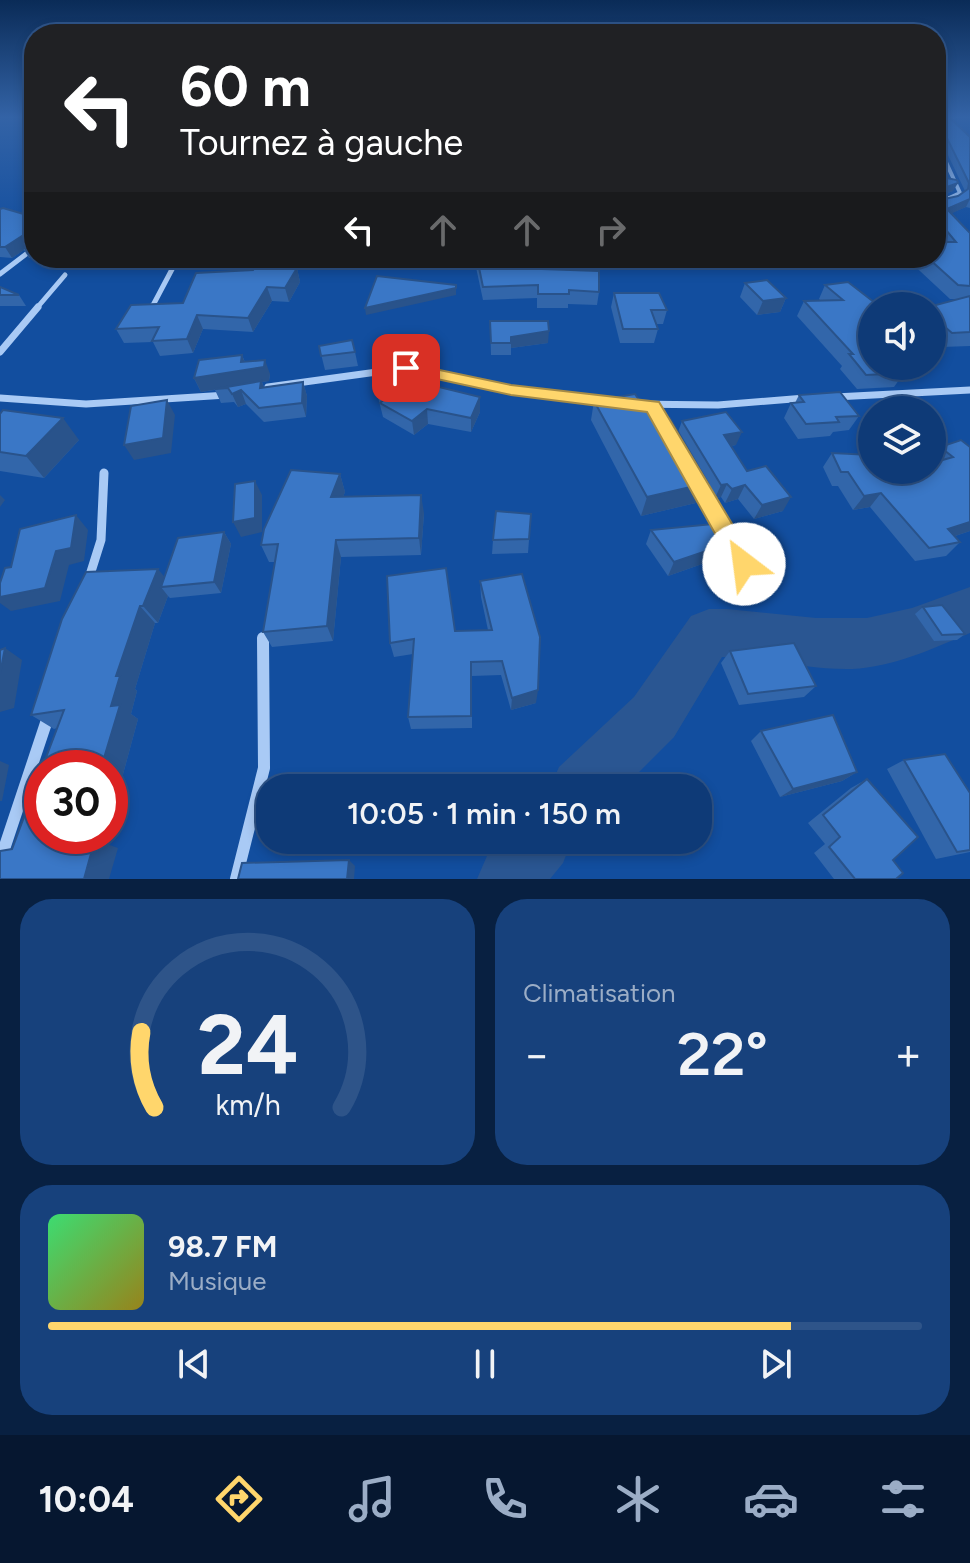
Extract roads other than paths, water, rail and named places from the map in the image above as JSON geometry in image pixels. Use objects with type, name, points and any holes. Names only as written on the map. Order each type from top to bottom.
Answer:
[{"type":"street","points":[[946,162],[960,193],[946,200]]},
{"type":"street","points":[[0,274],[24,256]]},
{"type":"street","points":[[149,313],[173,268]]},
{"type":"street","points":[[0,352],[65,275]]},
{"type":"street","points":[[254,390],[329,376],[406,368],[511,390],[653,406],[818,398]]},
{"type":"street","points":[[831,397],[970,390]]},
{"type":"street","points":[[0,398],[86,404],[211,398],[240,392]]},
{"type":"street","points":[[653,406],[661,420]]},
{"type":"street","points":[[691,472],[744,564]]},
{"type":"street","points":[[88,585],[101,540],[104,473]]},
{"type":"street","points":[[236,879],[264,768],[263,638]]},
{"type":"street","points":[[0,861],[51,704]]},
{"type":"waterway","points":[[595,774],[654,717],[709,633],[816,643],[867,643],[912,632],[970,610]]},
{"type":"waterway","points":[[510,879],[529,854]]}]
